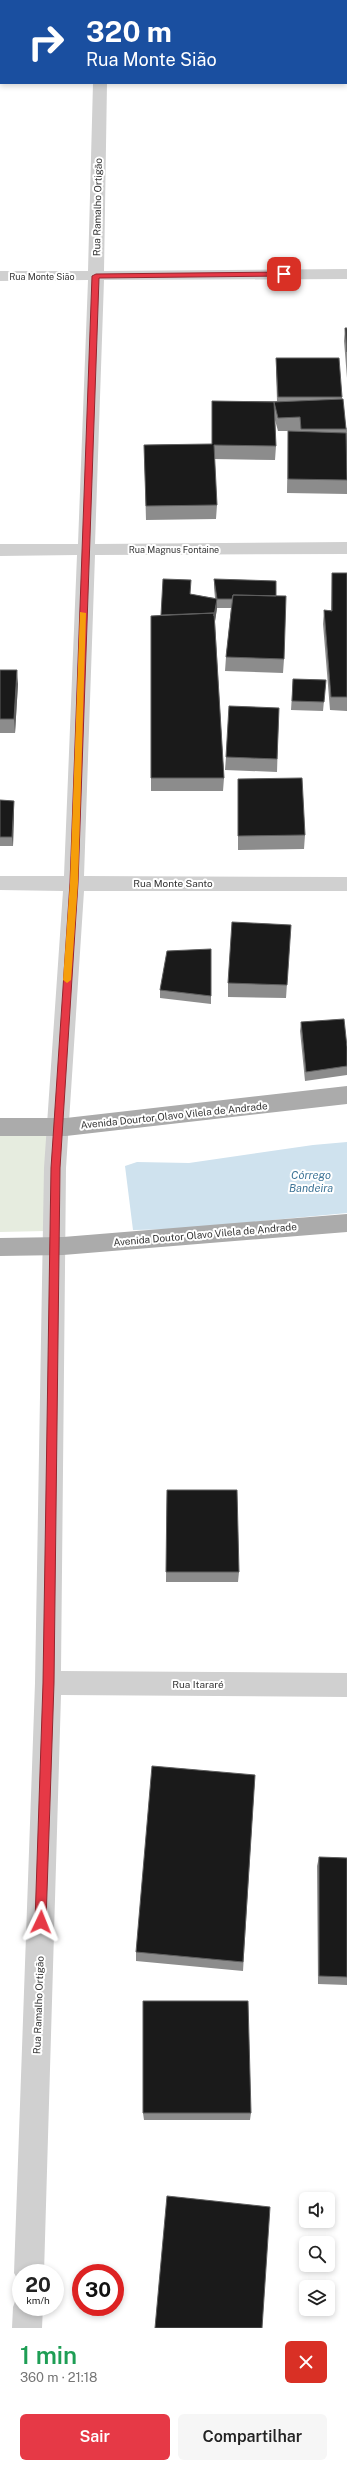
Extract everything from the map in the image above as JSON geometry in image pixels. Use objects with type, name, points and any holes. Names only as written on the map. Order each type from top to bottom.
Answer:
[{"type":"main road","name":"Avenida Dourtor Olavo Vilela de Andrade","points":[[0,1127],[82,1125],[315,1100],[347,1095]]},
{"type":"main road","name":"Avenida Doutor Olavo Vilela de Andrade","points":[[58,1246],[347,1223]]},
{"type":"main road","points":[[0,1247],[58,1246]]},
{"type":"street","name":"Rua Ramalho Ortigão","points":[[29,2264],[48,1683],[58,1246],[57,1126],[74,883],[96,276],[100,84]]},
{"type":"street","name":"Rua Monte Sião","points":[[0,276],[347,274]]},
{"type":"street","name":"Rua Magnus Fontaine","points":[[0,550],[347,548]]},
{"type":"street","name":"Rua Monte Santo","points":[[0,883],[347,884]]},
{"type":"street","name":"Rua Itararé","points":[[48,1683],[347,1685]]},
{"type":"street","points":[[27,2328],[28,2316]]},
{"type":"shaded area","points":[[48,1134],[46,1231],[0,1232],[0,1136]]},
{"type":"water","name":"Córrego Bandeira","points":[[347,1142],[347,1213],[179,1229],[133,1230],[125,1166],[137,1162],[189,1163],[313,1145]]},
{"type":"building","points":[[345,328],[347,328],[347,352]]},
{"type":"building","points":[[276,358],[339,358],[342,397],[278,397]]},
{"type":"building","points":[[343,399],[346,429],[301,429],[300,417],[278,418],[274,402]]},
{"type":"building","points":[[212,401],[274,402],[276,446],[214,445],[217,505],[146,506],[144,445],[212,444]]},
{"type":"building","points":[[288,431],[346,433],[347,480],[288,479]]},
{"type":"building","points":[[332,573],[347,573],[347,697],[331,697],[324,610],[332,611]]},
{"type":"building","points":[[163,579],[191,580],[190,594],[217,599],[214,616],[214,613],[161,615]]},
{"type":"building","points":[[214,579],[276,581],[276,596],[233,595],[232,599],[217,599]]},
{"type":"building","points":[[233,595],[286,596],[284,659],[226,657]]},
{"type":"building","points":[[214,613],[224,778],[151,778],[151,616]]},
{"type":"building","points":[[0,670],[17,670],[14,719],[0,719]]},
{"type":"building","points":[[293,679],[326,680],[324,702],[292,701]]},
{"type":"building","points":[[229,706],[279,708],[277,759],[226,757]]},
{"type":"building","points":[[302,778],[305,835],[238,836],[238,779]]},
{"type":"building","points":[[0,800],[14,801],[12,837],[0,837]]},
{"type":"building","points":[[232,922],[291,925],[287,985],[228,983]]},
{"type":"building","points":[[211,949],[211,996],[160,990],[167,951]]},
{"type":"building","points":[[344,1019],[347,1047],[347,1066],[306,1072],[301,1022]]},
{"type":"building","points":[[167,1490],[237,1490],[239,1572],[166,1572]]},
{"type":"building","points":[[152,1766],[255,1775],[243,1962],[136,1952]]},
{"type":"building","points":[[319,1857],[347,1858],[347,1977],[319,1976]]},
{"type":"building","points":[[143,2001],[248,2001],[251,2113],[143,2113]]},
{"type":"building","points":[[167,2196],[270,2207],[262,2328],[155,2328]]},
{"type":"slow traffic","points":[[67,980],[74,883],[83,613]]},
{"type":"route","points":[[41,1922],[48,1683],[55,1168],[74,883],[96,276],[284,274]]}]
